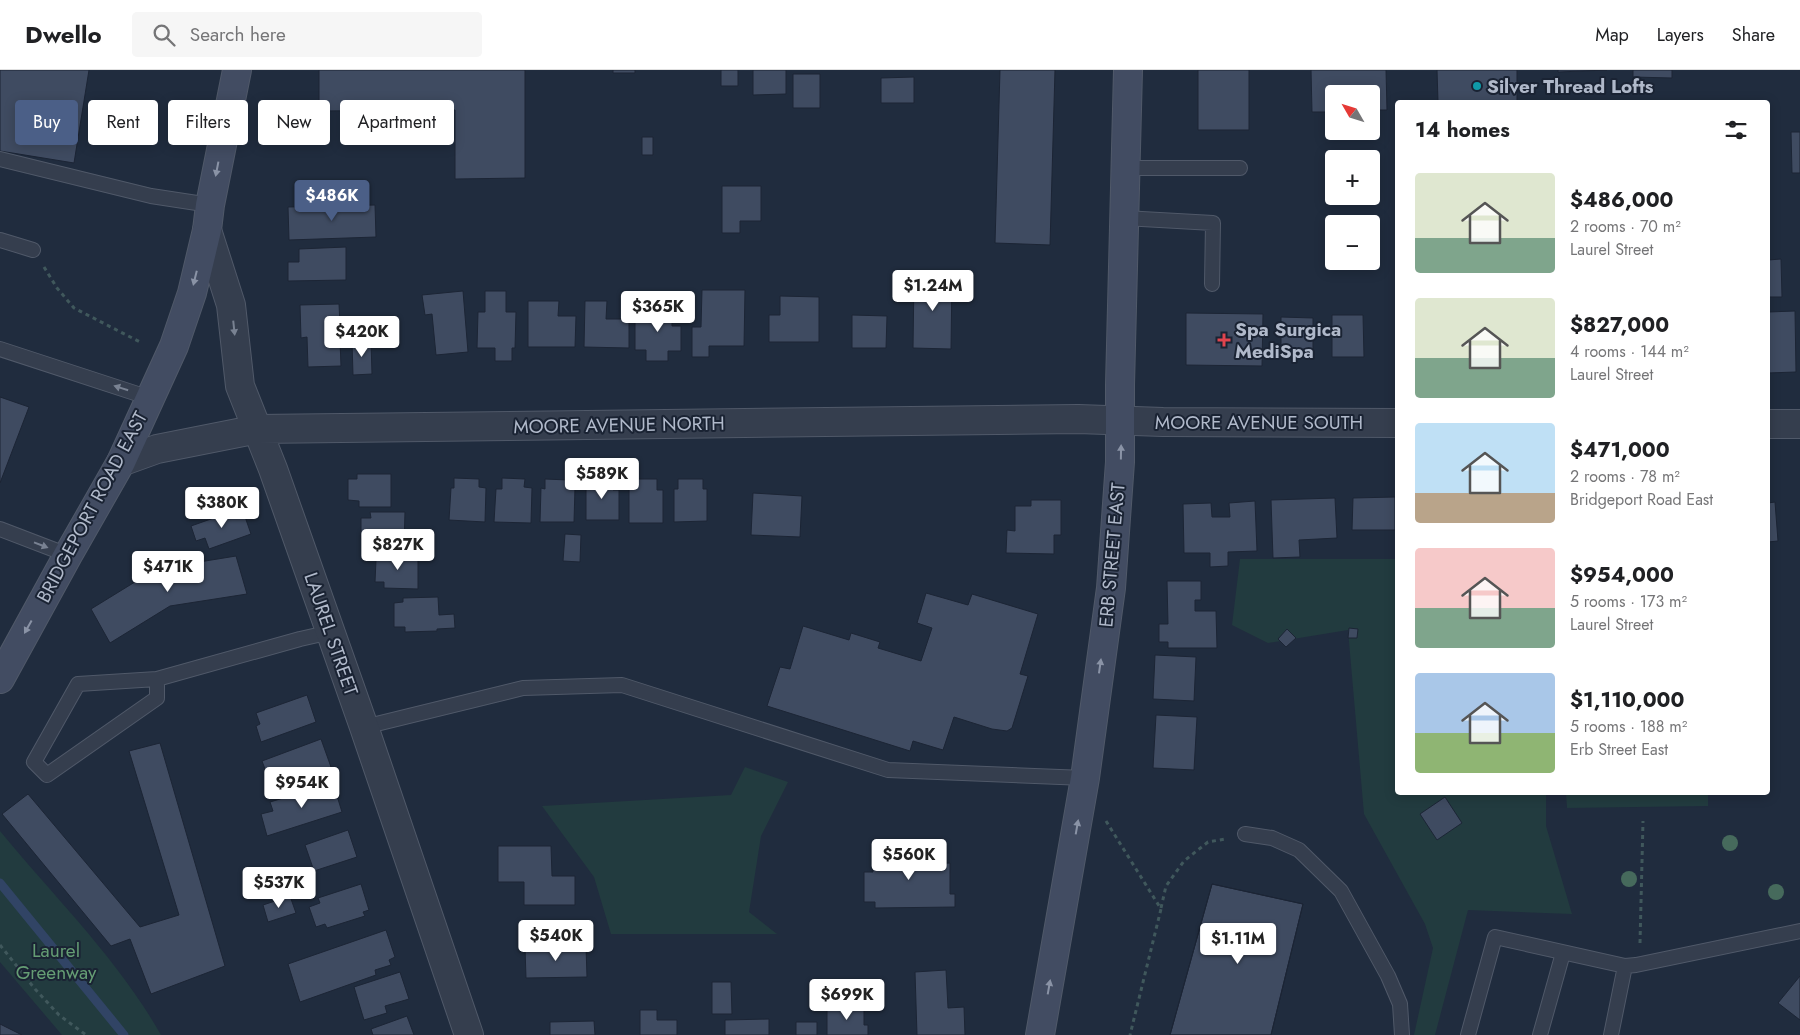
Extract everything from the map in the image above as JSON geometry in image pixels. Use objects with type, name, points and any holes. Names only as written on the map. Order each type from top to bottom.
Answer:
[{"type":"main road","name":"BRIDGEPORT ROAD EAST","points":[[0,678],[121,462],[174,346],[192,293],[237,70]]},
{"type":"main road","name":"ERB STREET EAST","points":[[1040,1035],[1085,778],[1111,588],[1120,462],[1120,375],[1128,70]]},
{"type":"street","name":"LAUREL STREET","points":[[208,218],[231,305],[240,386],[258,429],[331,632],[469,1035]]},
{"type":"street","name":"MOORE AVENUE NORTH","points":[[121,462],[156,449],[258,429],[1058,420],[1121,422]]},
{"type":"street","name":"MOORE AVENUE SOUTH","points":[[1121,422],[1395,423]]},
{"type":"street","points":[[1770,424],[1800,424]]},
{"type":"lane","points":[[0,159],[152,196],[208,218]]},
{"type":"lane","points":[[1126,168],[1240,168]]},
{"type":"lane","points":[[1124,218],[1213,223],[1212,284]]},
{"type":"lane","points":[[0,240],[33,250]]},
{"type":"lane","points":[[0,349],[150,398]]},
{"type":"lane","points":[[0,529],[68,555]]},
{"type":"lane","points":[[158,679],[157,698],[47,775],[34,762],[78,684],[158,679],[331,632]]},
{"type":"lane","points":[[364,727],[523,688],[622,685],[888,770],[1085,778]]},
{"type":"lane","points":[[1245,834],[1272,838],[1299,850],[1341,891],[1388,976],[1400,1004],[1402,1035]]},
{"type":"lane","points":[[1468,1035],[1495,936],[1563,953],[1631,965],[1800,931]]},
{"type":"lane","points":[[1540,1035],[1563,953]]},
{"type":"lane","points":[[1611,1035],[1631,965]]},
{"type":"path","points":[[33,250],[57,288],[74,308],[140,342]]},
{"type":"path","points":[[1103,816],[1161,909]]},
{"type":"path","points":[[1631,965],[1640,943],[1642,821]]},
{"type":"path","points":[[1130,1035],[1166,886],[1184,861],[1208,842],[1245,834]]},
{"type":"path","points":[[0,945],[35,989],[59,1015],[86,1035]]},
{"type":"green space","points":[[1240,559],[1395,559],[1395,795],[1546,795],[1546,826],[1572,914],[1468,910],[1435,1035],[1414,1035],[1433,948],[1425,924],[1364,814],[1348,630],[1268,643],[1232,625]]},
{"type":"green space","points":[[745,767],[788,782],[761,836],[749,912],[777,934],[611,934],[594,877],[542,806],[731,795]]},
{"type":"green space","points":[[1566,795],[1708,795],[1708,806],[1567,808]]},
{"type":"green space","name":"Laurel Greenway","points":[[0,831],[106,955],[144,1007],[161,1035],[62,1035],[0,962]]},
{"type":"building","points":[[0,70],[89,70],[78,138],[78,100],[15,100],[15,145],[77,145],[74,163],[0,151]]},
{"type":"building","points":[[319,70],[525,70],[525,178],[455,179],[454,100],[340,100],[340,111],[330,111],[330,100],[319,100]]},
{"type":"building","points":[[613,70],[635,70],[635,73],[613,73]]},
{"type":"building","points":[[721,70],[738,70],[738,86],[721,86]]},
{"type":"building","points":[[753,70],[786,70],[786,94],[753,95]]},
{"type":"building","points":[[1000,70],[1055,70],[1050,245],[995,243]]},
{"type":"building","points":[[1198,70],[1249,70],[1249,130],[1198,130]]},
{"type":"building","points":[[1311,70],[1386,70],[1387,110],[1380,110],[1380,85],[1325,85],[1325,112],[1312,112]]},
{"type":"building","name":"Silver Thread Lofts","points":[[1437,70],[1517,70],[1517,100],[1438,100]]},
{"type":"building","points":[[1558,70],[1607,70],[1558,72]]},
{"type":"building","points":[[1633,70],[1672,70],[1672,78],[1633,77]]},
{"type":"building","points":[[793,74],[820,74],[820,108],[793,108]]},
{"type":"building","points":[[914,77],[914,103],[881,103],[881,78]]},
{"type":"building","points":[[1791,132],[1800,132],[1800,173],[1792,173]]},
{"type":"building","points":[[642,137],[653,137],[653,155],[642,155]]},
{"type":"building","points":[[722,186],[761,186],[761,221],[740,221],[740,233],[722,233]]},
{"type":"building","points":[[375,205],[376,237],[289,240],[288,207]]},
{"type":"building","points":[[346,247],[346,280],[288,281],[288,262],[299,262],[299,249]]},
{"type":"building","points":[[1781,259],[1782,297],[1770,297],[1770,260]]},
{"type":"building","points":[[914,276],[952,276],[951,349],[913,348]]},
{"type":"building","points":[[702,290],[745,290],[744,346],[709,346],[709,357],[692,357],[692,327],[701,327]]},
{"type":"building","points":[[463,291],[468,352],[436,355],[432,314],[425,315],[422,295]]},
{"type":"building","points":[[485,291],[506,291],[506,312],[516,312],[515,348],[512,348],[512,361],[495,361],[495,348],[477,348],[478,312],[485,312]]},
{"type":"building","points":[[780,296],[819,297],[819,342],[769,342],[769,315],[780,315]]},
{"type":"building","points":[[528,301],[559,301],[558,316],[576,316],[575,347],[528,347]]},
{"type":"building","points":[[585,301],[607,301],[606,319],[629,319],[629,348],[584,347]]},
{"type":"building","points":[[651,303],[667,303],[667,308],[676,308],[676,322],[672,321],[672,326],[681,326],[681,351],[668,351],[668,361],[646,361],[646,350],[635,350],[635,316],[651,316]]},
{"type":"building","points":[[339,304],[340,325],[347,325],[348,339],[340,340],[341,366],[308,367],[307,337],[301,338],[300,305]]},
{"type":"building","points":[[1795,311],[1796,372],[1770,373],[1770,312]]},
{"type":"building","name":"Spa Surgica MediSpa","points":[[1186,313],[1263,314],[1262,366],[1186,365]]},
{"type":"building","points":[[852,315],[887,316],[886,348],[852,348]]},
{"type":"building","points":[[1332,315],[1363,315],[1364,357],[1332,357]]},
{"type":"building","points":[[1281,317],[1313,318],[1313,357],[1281,357]]},
{"type":"building","points":[[371,341],[372,374],[353,375],[352,342]]},
{"type":"building","points":[[0,397],[29,407],[0,483]]},
{"type":"building","points":[[357,474],[391,474],[391,507],[359,507],[359,501],[348,500],[348,479],[357,479]]},
{"type":"building","points":[[591,477],[613,477],[613,490],[619,490],[619,520],[586,520],[586,489],[591,489]]},
{"type":"building","points":[[454,478],[479,479],[479,487],[486,488],[485,522],[449,520],[451,488],[454,488]]},
{"type":"building","points":[[502,478],[525,479],[524,487],[532,488],[531,523],[494,522],[496,489],[502,489]]},
{"type":"building","points":[[545,479],[568,480],[568,488],[575,488],[574,522],[540,522],[541,488],[545,489]]},
{"type":"building","points":[[634,479],[657,479],[657,490],[663,490],[663,523],[629,523],[629,488],[634,488]]},
{"type":"building","points":[[678,479],[703,479],[703,489],[707,489],[707,521],[674,522],[674,489],[678,489]]},
{"type":"building","points":[[753,493],[802,496],[800,537],[751,535]]},
{"type":"building","points":[[1395,497],[1395,530],[1352,530],[1353,498]]},
{"type":"building","points":[[1335,498],[1337,538],[1299,540],[1300,557],[1273,558],[1271,500]]},
{"type":"building","points":[[1031,500],[1061,500],[1061,535],[1054,535],[1054,554],[1006,553],[1007,530],[1015,531],[1015,506],[1031,506]]},
{"type":"building","points":[[1255,501],[1257,551],[1228,552],[1228,566],[1210,567],[1210,553],[1184,553],[1183,504],[1211,503],[1212,517],[1230,517],[1229,503]]},
{"type":"building","points":[[1775,502],[1778,541],[1770,542],[1770,503]]},
{"type":"building","points":[[242,508],[251,534],[209,549],[205,538],[196,541],[191,526]]},
{"type":"building","points":[[370,512],[405,512],[404,546],[370,546],[370,539],[361,539],[361,518],[371,518]]},
{"type":"building","points":[[565,534],[581,535],[580,562],[563,561]]},
{"type":"building","points":[[384,553],[418,554],[418,589],[384,588],[384,582],[375,582],[376,560],[384,559]]},
{"type":"building","points":[[236,556],[247,594],[170,606],[110,643],[91,609],[156,569]]},
{"type":"building","points":[[1167,581],[1201,581],[1201,600],[1195,600],[1195,611],[1216,611],[1217,648],[1168,648],[1168,642],[1159,642],[1159,624],[1168,624]]},
{"type":"building","points":[[926,593],[968,605],[972,594],[1038,614],[1020,674],[1028,676],[1012,728],[1007,731],[992,729],[954,717],[943,750],[913,741],[910,751],[767,706],[780,667],[790,669],[803,626],[849,640],[851,633],[880,642],[878,648],[921,661],[932,628],[917,623]]},
{"type":"building","points":[[438,597],[439,615],[454,614],[455,628],[437,629],[437,631],[405,632],[405,627],[394,627],[394,603],[403,602],[403,598]]},
{"type":"building","points":[[1349,628],[1358,629],[1357,638],[1348,638]]},
{"type":"building","points":[[1287,629],[1296,638],[1286,647],[1278,639]]},
{"type":"building","points":[[1155,655],[1196,657],[1194,701],[1153,699]]},
{"type":"building","points":[[307,695],[316,722],[261,742],[256,726],[260,724],[256,713]]},
{"type":"building","points":[[1156,715],[1197,717],[1194,770],[1153,768]]},
{"type":"building","points":[[321,739],[331,767],[324,770],[324,775],[288,789],[283,776],[269,780],[262,761]]},
{"type":"building","points":[[160,743],[225,966],[151,994],[130,939],[111,946],[2,814],[28,794],[140,927],[179,915],[129,751]]},
{"type":"building","points":[[333,783],[342,812],[267,836],[261,814],[273,811],[270,802]]},
{"type":"building","points":[[1445,797],[1462,823],[1437,840],[1420,814]]},
{"type":"building","points":[[348,830],[357,857],[314,871],[305,845]]},
{"type":"building","points":[[892,842],[924,842],[924,864],[950,863],[950,894],[955,894],[955,907],[875,908],[875,902],[864,902],[864,872],[873,872],[872,865],[892,865]]},
{"type":"building","points":[[498,846],[551,846],[552,876],[575,876],[575,905],[524,905],[524,882],[498,882]]},
{"type":"building","points":[[361,884],[369,910],[363,912],[365,916],[327,928],[325,924],[316,927],[309,907],[320,903],[318,898]]},
{"type":"building","points":[[1212,884],[1303,904],[1271,1035],[1170,1035]]},
{"type":"building","points":[[1212,884],[1303,904],[1271,1035],[1170,1035]]},
{"type":"building","points":[[290,896],[296,913],[268,922],[263,905]]},
{"type":"building","points":[[386,930],[395,957],[389,960],[391,965],[375,970],[376,975],[300,1002],[288,964]]},
{"type":"building","points":[[586,946],[587,977],[526,978],[525,948]]},
{"type":"building","points":[[946,970],[948,1008],[964,1007],[965,1035],[917,1035],[915,972]]},
{"type":"building","points":[[400,972],[409,999],[385,1006],[387,1013],[364,1020],[354,987]]},
{"type":"building","points":[[1800,976],[1800,1020],[1778,1003]]},
{"type":"building","points":[[712,982],[731,982],[732,1014],[712,1014]]},
{"type":"building","points":[[834,1005],[864,1005],[864,1025],[868,1025],[868,1035],[827,1035],[827,1009],[834,1009]]},
{"type":"building","points":[[640,1010],[657,1010],[657,1020],[677,1020],[677,1035],[640,1035]]},
{"type":"building","points":[[407,1016],[414,1035],[373,1035],[371,1029]]},
{"type":"building","points":[[769,1019],[769,1035],[725,1035],[725,1020]]},
{"type":"building","points":[[594,1021],[595,1035],[550,1035],[550,1022]]},
{"type":"building","points":[[796,1022],[817,1022],[817,1035],[796,1035]]},
{"type":"building","points":[[0,1024],[22,1035],[0,1035]]},
{"type":"waterway","points":[[0,883],[124,1035]]},
{"type":"place","name":"Silver Thread Lofts","points":[[1477,86]]},
{"type":"place","name":"Spa Surgica MediSpa","points":[[1224,340]]}]
